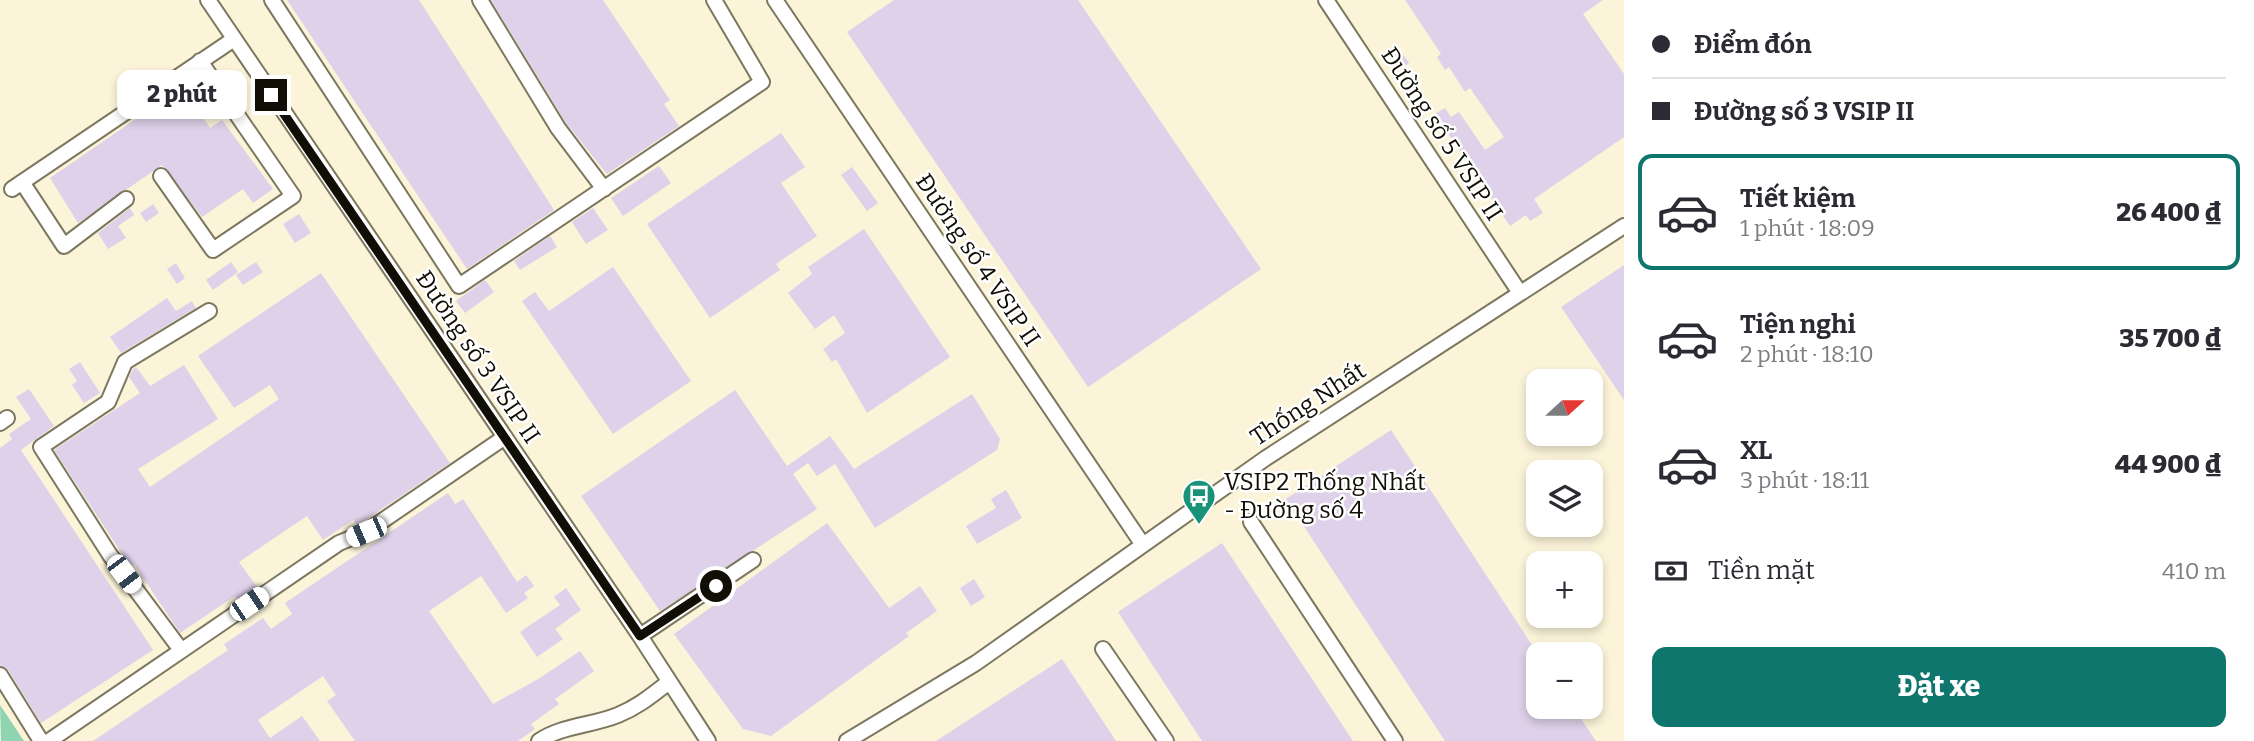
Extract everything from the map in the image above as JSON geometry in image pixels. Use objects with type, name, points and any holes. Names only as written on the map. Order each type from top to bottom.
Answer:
[{"type":"street","name":"Đường số 3 VSIP II","points":[[208,0],[640,636],[708,741]]},
{"type":"street","points":[[272,0],[459,286],[762,82],[715,0]]},
{"type":"street","points":[[480,0],[558,128],[604,189]]},
{"type":"street","name":"Đường số 4 VSIP II","points":[[775,0],[1143,545]]},
{"type":"street","name":"Đường số 5 VSIP II","points":[[1326,0],[1520,293]]},
{"type":"street","points":[[126,199],[64,246],[17,185],[234,39]]},
{"type":"street","points":[[161,176],[214,250],[293,196],[200,61]]},
{"type":"street","name":"Thống Nhất","points":[[847,741],[976,663],[1266,458],[1624,226]]},
{"type":"street","points":[[181,650],[110,555],[41,447],[108,402],[125,362],[209,311]]},
{"type":"street","points":[[49,741],[339,543],[366,532],[505,437]]},
{"type":"street","points":[[1251,523],[1395,741]]},
{"type":"street","points":[[640,636],[753,561]]},
{"type":"street","points":[[1103,649],[1166,741]]},
{"type":"street","points":[[0,675],[41,741]]},
{"type":"street","points":[[539,741],[555,731],[617,715],[642,704],[669,682]]},
{"type":"green space","points":[[0,705],[24,741],[1,741]]},
{"type":"building","points":[[287,0],[419,0],[554,210],[467,269]]},
{"type":"building","points":[[491,0],[603,0],[670,100],[664,104],[679,126],[607,174],[566,123]]},
{"type":"building","points":[[894,0],[1078,0],[1261,269],[1088,387],[847,32]]},
{"type":"building","points":[[1405,0],[1603,0],[1583,14],[1624,74],[1624,137],[1534,199],[1543,213],[1530,221],[1526,215],[1510,226],[1435,114],[1445,108],[1451,117],[1459,112],[1485,150],[1504,137],[1470,88],[1465,92],[1449,67],[1445,70],[1437,57],[1441,54]]},
{"type":"building","points":[[1400,50],[1409,63],[1401,69],[1392,56]]},
{"type":"building","points":[[178,90],[189,107],[194,104],[210,128],[222,120],[273,189],[253,203],[243,189],[202,217],[162,165],[78,223],[50,178]]},
{"type":"building","points":[[781,133],[805,167],[781,183],[817,236],[776,264],[780,270],[710,318],[647,224]]},
{"type":"building","points":[[659,166],[671,183],[623,216],[611,198]]},
{"type":"building","points":[[852,167],[878,203],[867,211],[841,175]]},
{"type":"building","points":[[153,204],[159,213],[146,222],[140,213]]},
{"type":"building","points":[[130,208],[134,215],[118,226],[126,238],[108,249],[98,233]]},
{"type":"building","points":[[593,208],[608,230],[586,244],[572,222]]},
{"type":"building","points":[[299,214],[311,233],[295,243],[283,224]]},
{"type":"building","points":[[864,229],[950,357],[867,413],[836,359],[832,362],[823,349],[845,333],[834,315],[815,329],[788,293],[812,274],[808,267]]},
{"type":"building","points":[[550,236],[557,247],[520,270],[514,261]]},
{"type":"building","points":[[231,262],[238,272],[213,290],[206,280]]},
{"type":"building","points":[[256,262],[263,272],[243,285],[236,275]]},
{"type":"building","points":[[176,263],[185,278],[177,284],[167,269]]},
{"type":"building","points":[[1624,265],[1624,400],[1603,369],[1561,307]]},
{"type":"building","points":[[613,267],[691,381],[613,434],[522,301],[535,292],[549,311]]},
{"type":"building","points":[[321,273],[450,463],[361,523],[357,525],[353,520],[323,540],[307,516],[239,562],[257,587],[238,600],[235,596],[180,633],[134,564],[130,566],[54,450],[140,393],[129,377],[136,367],[150,386],[184,365],[218,419],[138,469],[150,487],[279,399],[270,385],[234,408],[198,356]]},
{"type":"building","points":[[485,280],[494,292],[465,313],[456,301]]},
{"type":"building","points":[[167,298],[176,311],[192,301],[196,308],[121,353],[110,337]]},
{"type":"building","points":[[80,362],[100,393],[84,403],[72,385],[77,381],[69,369]]},
{"type":"building","points":[[29,389],[54,426],[21,450],[153,650],[41,723],[8,670],[0,665],[0,448],[12,439],[9,434],[31,419],[16,397]]},
{"type":"building","points":[[735,390],[787,466],[830,436],[854,469],[972,394],[1000,439],[997,450],[875,528],[835,464],[817,476],[808,463],[793,474],[817,509],[660,611],[581,496]]},
{"type":"building","points":[[1391,430],[1530,642],[1526,642],[1526,719],[1581,719],[1596,741],[1445,741],[1286,499]]},
{"type":"building","points":[[1006,490],[1022,518],[977,544],[966,526],[996,508],[991,499]]},
{"type":"building","points":[[448,493],[455,504],[463,499],[517,582],[526,575],[534,586],[524,593],[528,598],[506,613],[481,576],[429,611],[493,704],[540,678],[580,651],[594,671],[555,699],[559,704],[531,724],[535,729],[518,741],[355,741],[327,701],[336,695],[323,676],[258,720],[270,738],[302,716],[320,741],[93,741],[228,650],[224,644],[263,618],[271,629],[292,614],[285,603]]},
{"type":"building","points":[[827,523],[889,608],[920,586],[937,611],[906,633],[909,636],[771,736],[743,729],[674,634]]},
{"type":"building","points":[[1222,543],[1353,741],[1202,741],[1118,612]]},
{"type":"building","points":[[974,579],[985,597],[971,606],[960,588]]},
{"type":"building","points":[[566,588],[581,610],[555,629],[563,639],[537,657],[520,632],[560,605],[554,597]]},
{"type":"building","points":[[1062,659],[1116,741],[936,741]]},
{"type":"place","name":"VSIP2 Thống Nhất - Đường số 4","points":[[1199,526]]},
{"type":"route","points":[[271,95],[640,636],[716,586]]}]
